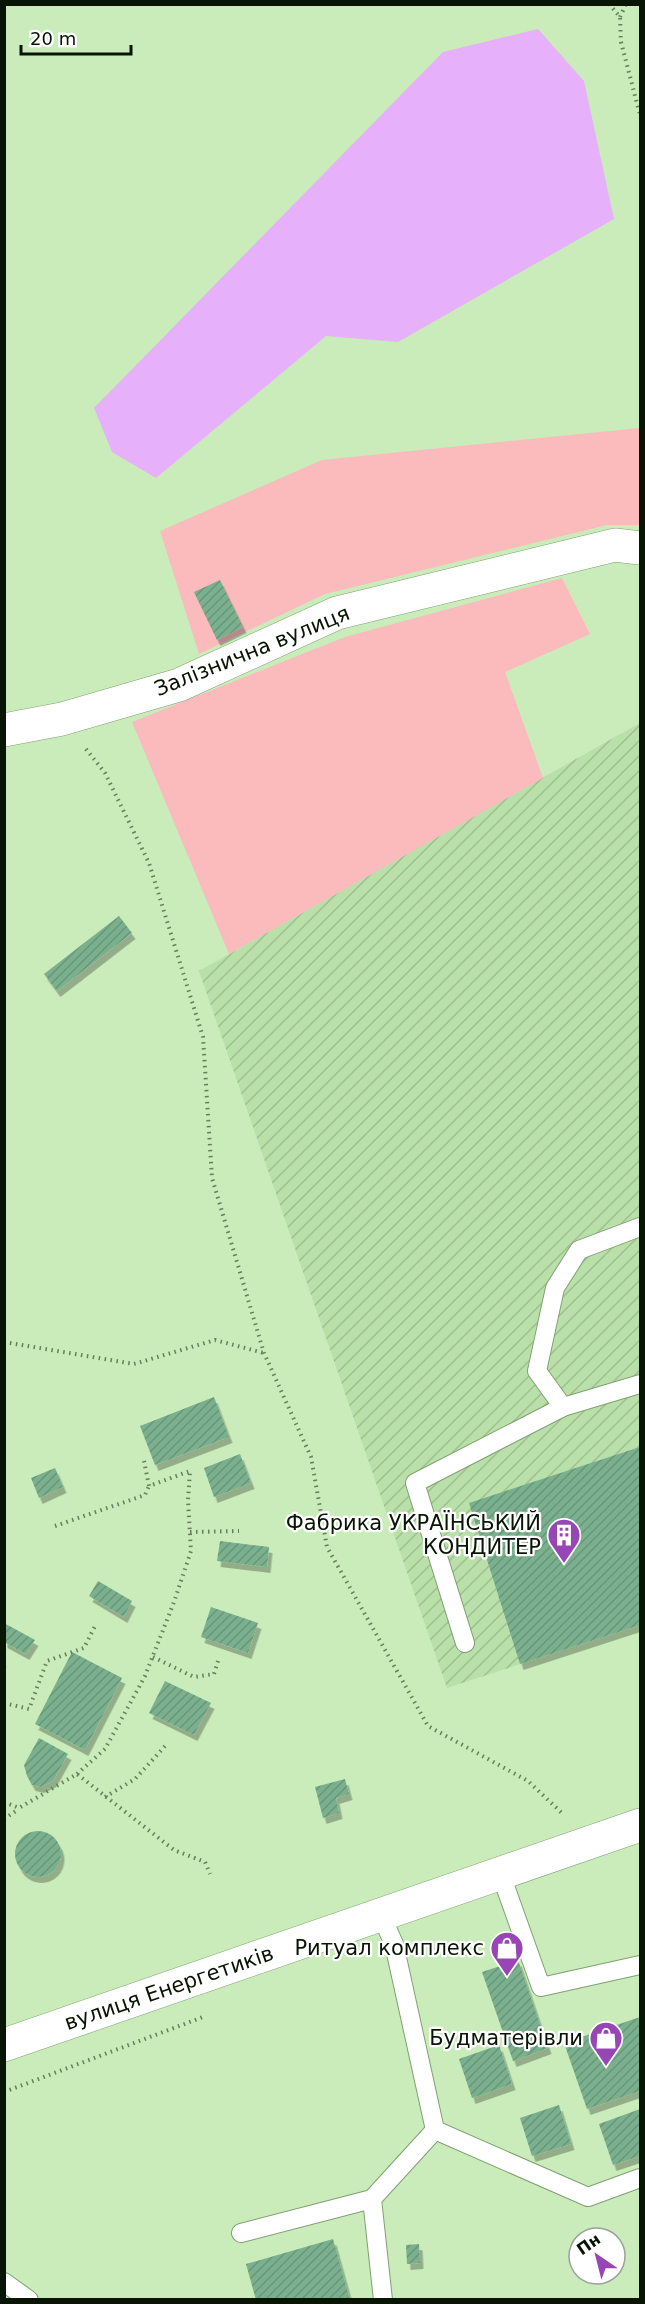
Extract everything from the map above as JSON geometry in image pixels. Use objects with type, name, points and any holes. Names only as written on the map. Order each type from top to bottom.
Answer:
[{"type":"main road","name":"Залізнична вулиця","points":[[4,730],[62,719],[179,685],[337,614],[615,545],[640,548]]},
{"type":"main road","name":"вулиця Енергетиків","points":[[4,2045],[640,1825]]},
{"type":"lane","points":[[563,1407],[537,1371],[555,1288],[579,1250],[640,1227]]},
{"type":"lane","points":[[465,1643],[415,1483],[563,1407],[640,1383]]},
{"type":"lane","points":[[500,1872],[541,1987],[640,1965]]},
{"type":"lane","points":[[381,1915],[394,1944],[435,2130]]},
{"type":"lane","points":[[435,2130],[588,2197],[640,2178]]},
{"type":"lane","points":[[241,2233],[372,2199],[435,2130]]},
{"type":"lane","points":[[372,2199],[383,2300]]},
{"type":"lane","points":[[4,2282],[29,2300]]},
{"type":"path","points":[[609,4],[620,18]]},
{"type":"path","points":[[626,4],[620,18],[621,42],[640,114]]},
{"type":"path","points":[[62,719],[105,773],[149,863],[203,1036],[212,1178],[264,1353],[311,1457],[327,1547],[428,1726],[528,1781],[593,1842]]},
{"type":"path","points":[[4,1342],[134,1364],[215,1340],[264,1353]]},
{"type":"path","points":[[55,1526],[146,1495],[149,1486],[144,1461]]},
{"type":"path","points":[[4,1819],[76,1774],[105,1749],[153,1657],[191,1551],[188,1500],[190,1471],[149,1486]]},
{"type":"path","points":[[190,1532],[239,1531]]},
{"type":"path","points":[[4,1703],[29,1709],[47,1661],[84,1648],[96,1624]]},
{"type":"path","points":[[153,1657],[194,1677],[214,1674],[218,1661]]},
{"type":"path","points":[[105,1797],[135,1779],[167,1744]]},
{"type":"path","points":[[76,1774],[174,1850],[205,1862],[210,1874]]},
{"type":"path","points":[[4,1802],[20,1808]]},
{"type":"shaded area","points":[[538,29],[584,81],[614,219],[398,342],[326,336],[156,478],[112,452],[94,408],[443,52]]},
{"type":"shaded area","points":[[640,428],[640,525],[607,525],[325,594],[199,654],[160,531],[322,460]]},
{"type":"shaded area","points":[[562,578],[590,634],[505,672],[543,778],[229,954],[132,722],[345,637]]},
{"type":"shaded area","points":[[640,723],[640,1625],[447,1688],[199,971]]},
{"type":"building","points":[[220,580],[243,627],[217,640],[194,592]]},
{"type":"building","points":[[119,916],[132,933],[57,991],[44,974]]},
{"type":"building","points":[[214,1397],[229,1437],[155,1465],[140,1426]]},
{"type":"building","name":"Фабрика УКРАЇНСЬКИЙ КОНДИТЕР","points":[[640,1447],[640,1625],[520,1664],[469,1503]]},
{"type":"building","points":[[240,1454],[251,1483],[214,1497],[204,1468]]},
{"type":"building","points":[[55,1468],[63,1487],[39,1498],[31,1478]]},
{"type":"building","points":[[220,1541],[269,1547],[267,1567],[217,1561]]},
{"type":"building","points":[[98,1581],[132,1601],[124,1617],[89,1596]]},
{"type":"building","points":[[211,1607],[258,1623],[248,1653],[201,1637]]},
{"type":"building","points":[[4,1623],[35,1640],[26,1654],[4,1642]]},
{"type":"building","points":[[72,1652],[122,1678],[85,1750],[35,1724]]},
{"type":"building","points":[[165,1681],[211,1703],[194,1735],[149,1713]]},
{"type":"building","points":[[39,1738],[68,1754],[53,1781],[41,1787],[32,1785],[24,1765]]},
{"type":"building","points":[[345,1779],[349,1794],[336,1798],[339,1813],[323,1818],[315,1787]]},
{"type":"building","points":[[38,1831],[54,1838],[61,1854],[54,1870],[38,1877],[22,1870],[15,1854],[22,1838]]},
{"type":"building","points":[[518,1960],[548,2048],[513,2061],[482,1972]]},
{"type":"building","name":"Будматерівли","points":[[640,2017],[640,2091],[587,2109],[564,2043]]},
{"type":"building","points":[[499,2045],[512,2084],[472,2098],[459,2059]]},
{"type":"building","points":[[559,2105],[571,2144],[532,2156],[520,2118]]},
{"type":"building","points":[[640,2109],[640,2156],[613,2165],[599,2124]]},
{"type":"building","points":[[333,2239],[350,2300],[256,2300],[246,2264]]},
{"type":"building","points":[[419,2244],[420,2263],[407,2264],[406,2245]]},
{"type":"place","name":"Фабрика УКРАЇНСЬКИЙ КОНДИТЕР","points":[[564,1564]]},
{"type":"place","name":"Ритуал комплекс","points":[[507,1977]]},
{"type":"place","name":"Будматерівли","points":[[606,2067]]}]
